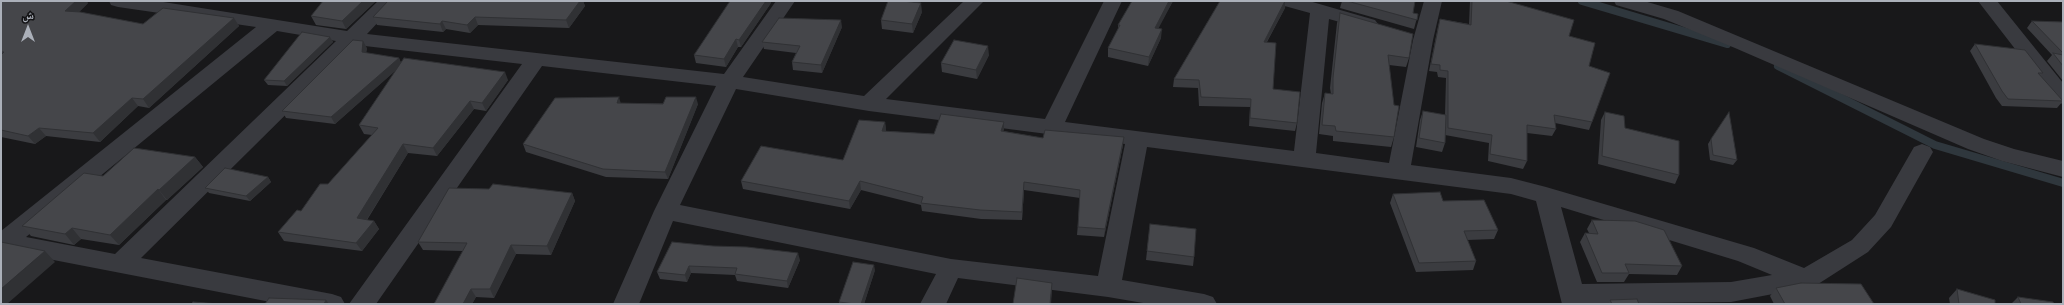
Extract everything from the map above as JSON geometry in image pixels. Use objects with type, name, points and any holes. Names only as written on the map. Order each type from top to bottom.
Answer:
[{"type":"street","points":[[118,1],[273,24],[351,38],[729,81],[869,104],[1137,140],[1399,170],[1511,186],[1639,221],[1746,254],[1806,279]]},
{"type":"street","points":[[120,263],[389,1]]},
{"type":"street","points":[[626,304],[666,211],[729,81],[786,1]]},
{"type":"street","points":[[869,104],[975,1]]},
{"type":"street","points":[[1051,128],[1113,1]]},
{"type":"street","points":[[1288,1],[1386,29]]},
{"type":"street","points":[[1399,170],[1415,37],[1434,1]]},
{"type":"street","points":[[1623,1],[1667,8],[1976,144],[2010,156],[2063,169]]},
{"type":"street","points":[[1987,1],[2063,97]]},
{"type":"street","points":[[1304,159],[1320,10]]},
{"type":"street","points":[[2,242],[273,24]]},
{"type":"street","points":[[362,304],[537,58]]},
{"type":"street","points":[[1108,287],[1137,140]]},
{"type":"street","points":[[1546,195],[1574,299],[1613,296],[1702,299],[1731,292],[1806,279],[1840,259],[1865,241],[1883,221],[1922,152]]},
{"type":"street","points":[[666,211],[951,268],[1108,287],[1204,304]]},
{"type":"street","points":[[2,242],[332,304]]},
{"type":"street","points":[[933,304],[951,268]]},
{"type":"building","points":[[1,1],[76,1],[65,11],[80,12],[143,24],[163,8],[234,18],[143,99],[132,98],[93,133],[39,128],[28,136],[1,130],[1,55],[4,52],[1,52]]},
{"type":"building","points":[[323,1],[363,1],[342,21],[311,16]]},
{"type":"building","points":[[388,1],[580,1],[566,20],[475,17],[467,25],[442,21],[440,24],[373,17]]},
{"type":"building","points":[[730,1],[766,1],[739,40],[736,39],[724,59],[694,55]]},
{"type":"building","points":[[888,1],[921,3],[912,24],[881,20]]},
{"type":"building","points":[[1132,1],[1169,1],[1155,28],[1162,29],[1149,57],[1108,48],[1120,25],[1118,25]]},
{"type":"building","points":[[1220,1],[1285,1],[1264,42],[1276,43],[1273,89],[1300,92],[1297,123],[1250,118],[1251,99],[1201,97],[1199,80],[1174,79]]},
{"type":"building","points":[[1347,1],[1415,1],[1413,13],[1418,14],[1417,20]]},
{"type":"building","points":[[1472,1],[1506,1],[1574,20],[1569,36],[1595,43],[1589,66],[1610,73],[1592,122],[1554,115],[1556,129],[1527,125],[1527,161],[1490,154],[1492,135],[1448,128],[1448,71],[1440,70],[1440,65],[1431,64],[1440,19],[1471,25]]},
{"type":"building","points":[[1340,13],[1413,34],[1409,58],[1388,55],[1394,105],[1399,106],[1394,137],[1336,131],[1335,126],[1322,125],[1325,93],[1333,94],[1333,78]]},
{"type":"building","points":[[779,18],[841,20],[821,65],[792,62],[800,46],[762,42]]},
{"type":"building","points":[[2032,21],[2063,22],[2063,53]]},
{"type":"building","points":[[302,32],[330,37],[284,81],[264,80]]},
{"type":"building","points":[[353,40],[363,41],[362,52],[399,58],[331,117],[282,111]]},
{"type":"building","points":[[954,40],[988,46],[976,70],[941,63]]},
{"type":"building","points":[[1975,44],[2025,50],[2043,73],[2038,73],[2063,101],[2008,99]]},
{"type":"building","points":[[2053,53],[2063,55],[2063,66]]},
{"type":"building","points":[[404,58],[505,72],[482,103],[470,101],[433,148],[403,144],[357,218],[374,221],[356,243],[278,232],[297,210],[301,211],[320,184],[328,184],[378,128],[359,125]]},
{"type":"building","points":[[619,97],[617,103],[663,104],[666,97],[696,97],[665,172],[603,169],[523,144],[555,98]]},
{"type":"building","points":[[1423,111],[1446,115],[1445,143],[1419,138]]},
{"type":"building","points":[[1605,112],[1624,116],[1625,128],[1679,141],[1679,175],[1602,156]]},
{"type":"building","points":[[1729,112],[1737,160],[1713,155],[1711,139]]},
{"type":"building","points":[[941,114],[1004,122],[1001,131],[1043,138],[1045,130],[1124,137],[1105,229],[1078,227],[1080,190],[1024,182],[1022,212],[980,210],[921,203],[923,197],[860,181],[849,201],[741,181],[761,146],[843,160],[859,120],[885,122],[882,131],[934,134]]},
{"type":"building","points":[[134,148],[195,157],[159,190],[158,189],[110,235],[72,228],[65,234],[22,226],[84,173],[103,176]]},
{"type":"building","points":[[225,168],[268,177],[246,196],[205,188]]},
{"type":"building","points":[[493,184],[572,193],[547,246],[511,245],[490,289],[471,289],[463,304],[434,304],[467,243],[418,242],[449,188],[489,189]]},
{"type":"building","points":[[1440,192],[1443,201],[1484,200],[1498,230],[1464,231],[1476,261],[1419,263],[1393,194]]},
{"type":"building","points":[[1592,220],[1635,221],[1664,230],[1682,266],[1625,264],[1629,273],[1602,273],[1585,233],[1598,234]]},
{"type":"building","points":[[1150,224],[1196,229],[1194,257],[1147,251]]},
{"type":"building","points":[[1,242],[45,251],[1,289]]},
{"type":"building","points":[[672,242],[713,246],[747,247],[798,253],[787,281],[735,274],[737,268],[689,266],[685,275],[657,272]]},
{"type":"building","points":[[853,262],[874,265],[861,304],[839,302]]},
{"type":"building","points":[[1017,278],[1052,283],[1050,304],[1013,304]]},
{"type":"building","points":[[1801,283],[1861,284],[1874,304],[1785,304],[1776,288]]},
{"type":"building","points":[[1957,289],[1995,300],[1995,304],[1959,304]]},
{"type":"building","points":[[2018,297],[2053,302],[2054,304],[2021,304]]},
{"type":"building","points":[[269,298],[326,300],[324,304],[265,304]]},
{"type":"building","points":[[1637,299],[1639,304],[1612,304],[1610,300]]},
{"type":"building","points":[[193,302],[219,304],[191,304]]},
{"type":"waterway","points":[[1582,1],[1727,44]]},
{"type":"waterway","points":[[1778,66],[1935,145],[2063,183]]}]
